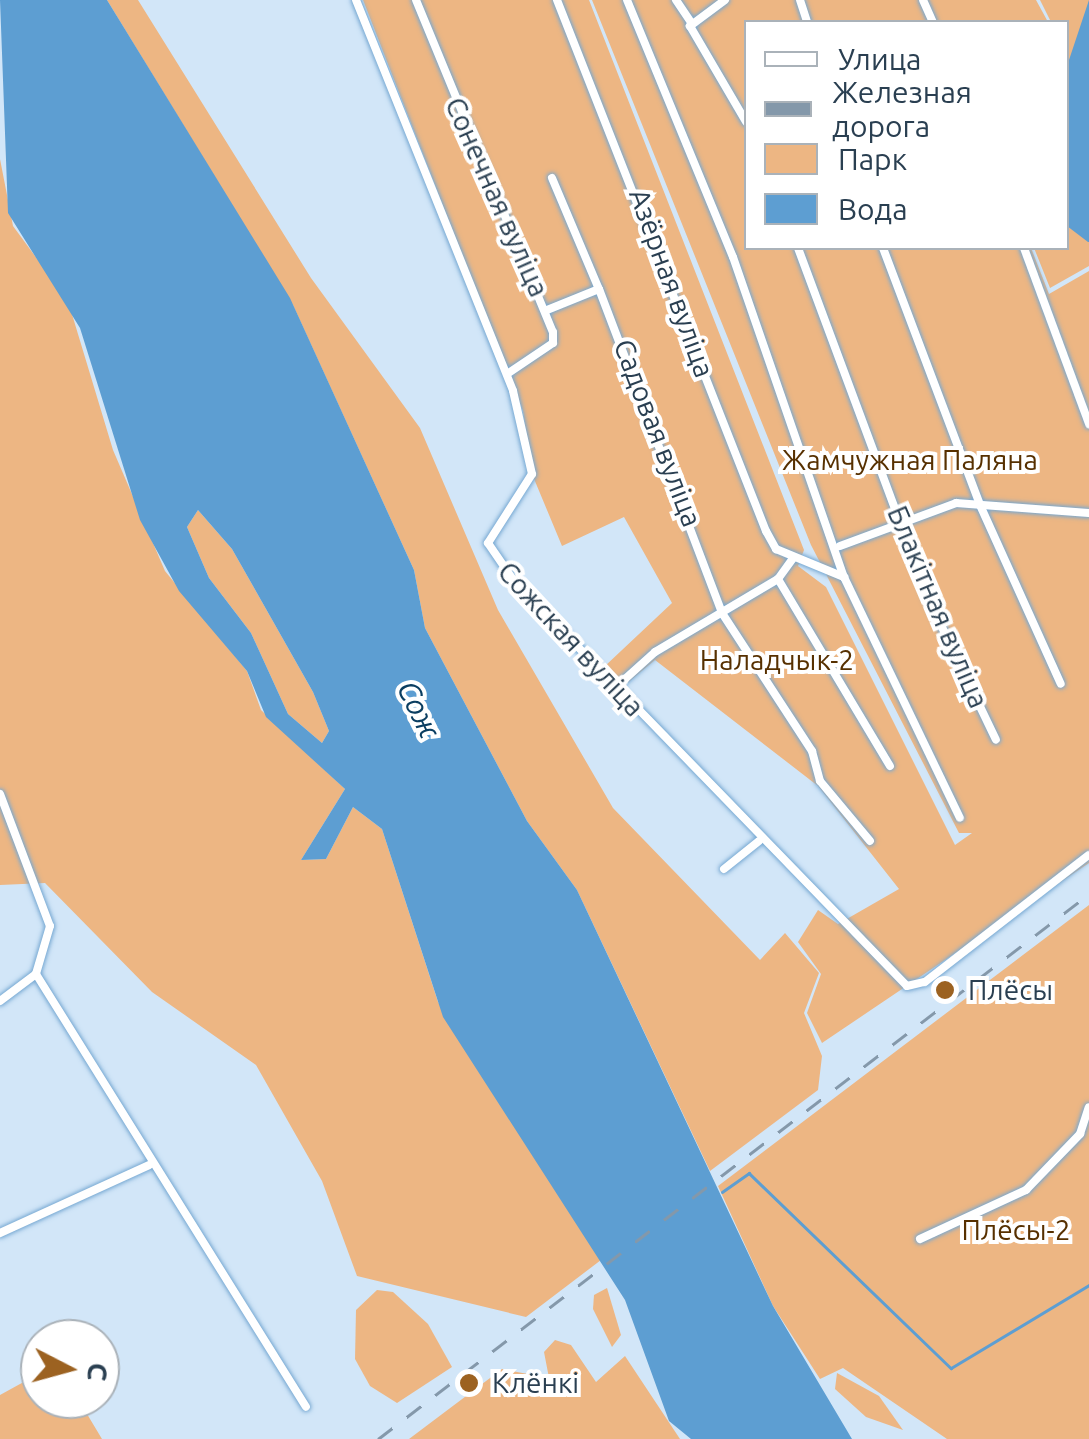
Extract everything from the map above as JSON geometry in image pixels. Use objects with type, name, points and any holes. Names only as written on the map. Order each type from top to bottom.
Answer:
[{"type":"street","name":"Сожская вуліца","points":[[356,0],[507,374],[532,474],[488,542],[614,688],[759,841],[917,987],[1089,855]]},
{"type":"street","name":"Сонечная вуліца","points":[[416,0],[546,310],[553,343],[507,374]]},
{"type":"street","name":"Азёрная вуліца","points":[[557,0],[766,531],[794,558]]},
{"type":"street","points":[[627,0],[840,546],[844,577],[960,818]]},
{"type":"street","points":[[676,0],[744,118]]},
{"type":"street","points":[[690,21],[725,0]]},
{"type":"street","name":"Садовая вуліца","points":[[552,178],[715,578],[722,612]]},
{"type":"street","name":"Блакітная вуліца","points":[[799,250],[900,522],[996,740]]},
{"type":"street","points":[[884,250],[980,505],[1060,684]]},
{"type":"street","points":[[1025,250],[1089,424]]},
{"type":"street","points":[[546,310],[600,289]]},
{"type":"street","points":[[840,546],[956,502],[1089,513]]},
{"type":"street","points":[[614,688],[722,612],[778,579],[794,558],[844,577]]},
{"type":"street","points":[[778,579],[890,766]]},
{"type":"street","points":[[722,612],[812,751],[820,780],[870,841]]},
{"type":"street","points":[[0,794],[38,878],[50,926],[36,974],[0,1001]]},
{"type":"street","points":[[724,868],[759,841]]},
{"type":"street","points":[[36,974],[150,1166],[306,1406]]},
{"type":"street","points":[[920,1239],[1026,1190],[1080,1134],[1089,1106]]},
{"type":"street","points":[[0,1234],[150,1166]]},
{"type":"green space","points":[[107,0],[138,0],[311,278],[420,428],[498,610],[613,808],[760,960],[785,933],[819,973],[804,1013],[822,1056],[818,1090],[710,1171],[577,890],[527,821],[425,628],[414,570],[293,305]]},
{"type":"green space","points":[[363,0],[589,0],[804,550],[798,566],[826,587],[955,845],[972,833],[959,833],[811,545],[592,0],[1036,0],[1047,20],[744,20],[744,250],[1032,250],[1049,294],[1089,271],[1089,863],[822,1043],[807,1013],[821,974],[798,942],[818,910],[838,924],[899,889],[818,786],[655,660],[625,685],[605,666],[672,603],[624,517],[562,546],[532,474],[523,411]]},
{"type":"green space","points":[[1040,0],[1089,0],[1089,266],[1050,288],[1035,250],[1069,250],[1069,20],[1050,20]]},
{"type":"green space","points":[[0,159],[13,226],[68,301],[113,450],[165,571],[247,671],[261,710],[345,789],[301,860],[326,859],[353,807],[382,829],[438,1002],[601,1260],[526,1317],[357,1276],[322,1181],[256,1065],[152,992],[45,883],[0,885]]},
{"type":"green space","points":[[198,510],[232,549],[313,692],[329,731],[322,743],[288,714],[251,633],[209,578],[187,527]]},
{"type":"green space","name":"Плёсы-2","points":[[1089,905],[1089,1439],[947,1439],[843,1368],[820,1379],[773,1306],[718,1186]]},
{"type":"green space","points":[[607,1288],[621,1335],[612,1347],[593,1309],[594,1295]]},
{"type":"green space","points":[[377,1290],[393,1292],[428,1324],[452,1367],[397,1403],[370,1386],[355,1359],[356,1310]]},
{"type":"green space","points":[[555,1340],[571,1345],[596,1382],[625,1356],[680,1439],[409,1439],[502,1369],[549,1378],[544,1352]]},
{"type":"green space","points":[[837,1373],[879,1396],[903,1430],[866,1417],[835,1389]]},
{"type":"green space","points":[[20,1384],[20,1419],[90,1419],[102,1439],[0,1439],[0,1395]]},
{"type":"water","name":"Сож","points":[[0,0],[107,0],[290,298],[414,570],[425,628],[527,821],[577,890],[773,1306],[852,1439],[691,1439],[669,1421],[625,1300],[443,1017],[382,829],[353,807],[326,859],[301,860],[345,789],[266,717],[247,671],[179,591],[140,520],[80,328],[8,213]],"holes":[[[198,510],[232,549],[313,692],[329,731],[322,743],[288,714],[251,633],[209,578],[187,527]]]},
{"type":"water","points":[[1089,0],[1089,242],[1069,228],[1069,60]]},
{"type":"waterway","points":[[722,1192],[749,1173],[951,1368],[1089,1285]]},
{"type":"railway","points":[[378,1439],[1089,894]]},
{"type":"place","name":"Плёсы","points":[[945,990]]},
{"type":"place","name":"Клёнкі","points":[[469,1383]]},
{"type":"park label","name":"Жамчужная Паляна","points":[[910,460]]},
{"type":"park label","name":"Наладчык-2","points":[[777,660]]}]
